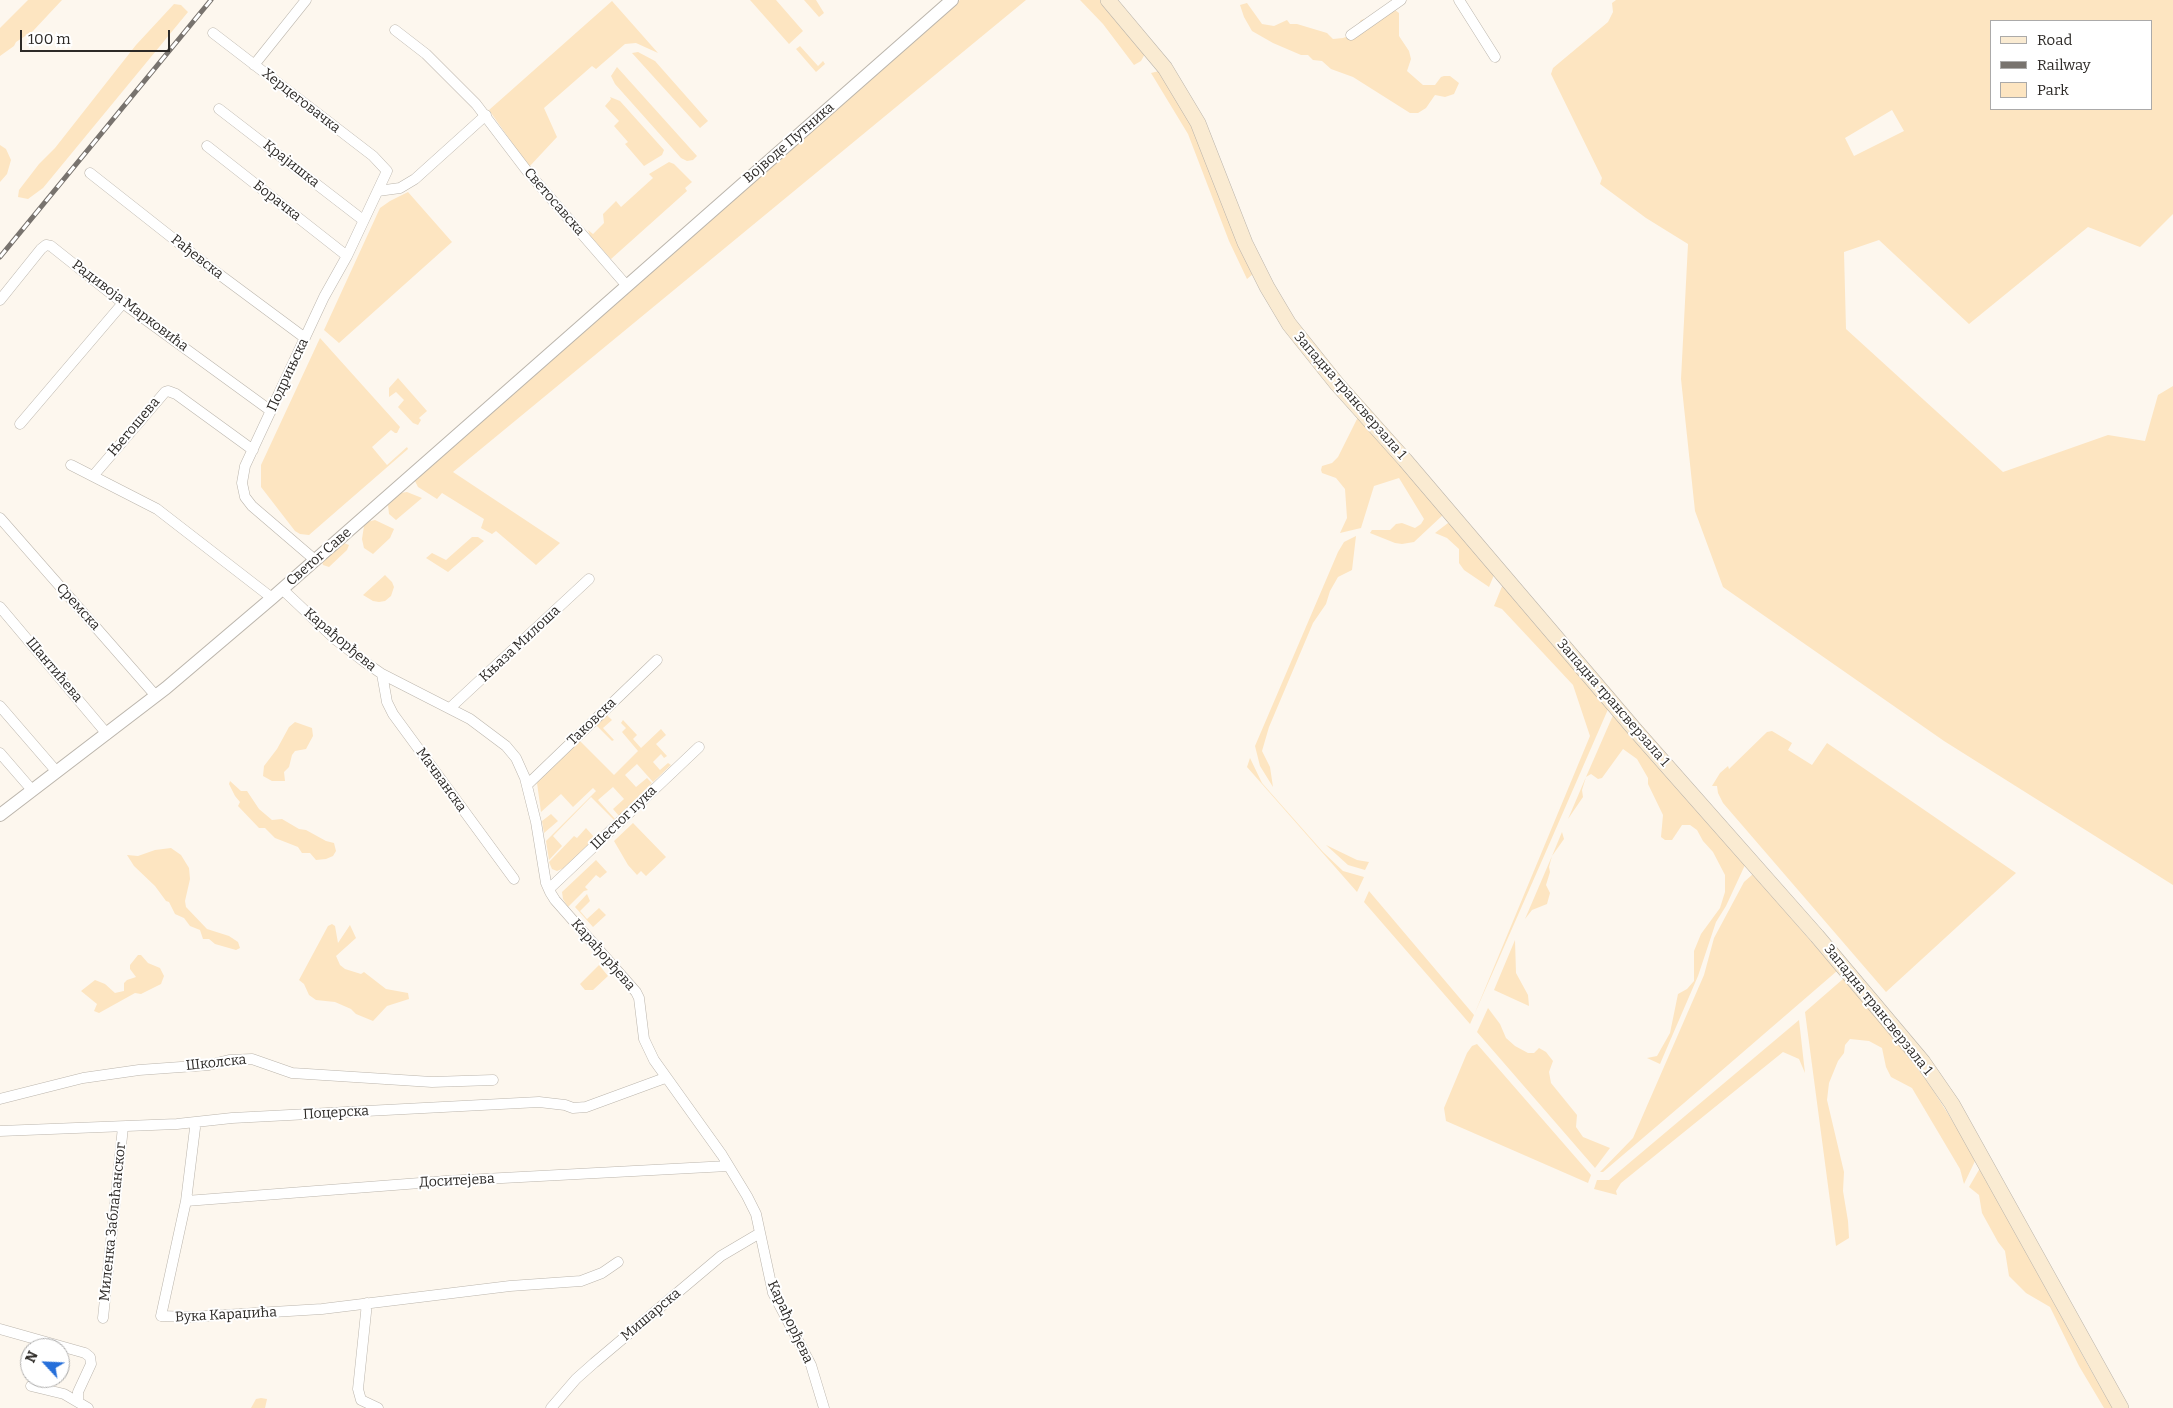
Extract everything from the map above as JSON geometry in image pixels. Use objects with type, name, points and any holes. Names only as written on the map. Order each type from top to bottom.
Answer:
[{"type":"main road","name":"Западна трансверзала 1","points":[[1108,0],[1165,68],[1198,123],[1245,243],[1267,287],[1289,324],[1325,370],[1405,460],[1608,699],[1817,936],[1923,1062],[1952,1104],[2121,1408]]},
{"type":"street","points":[[254,65],[306,0]]},
{"type":"street","name":"Војводе Путника","points":[[627,286],[952,0]]},
{"type":"street","points":[[1351,34],[1401,0]]},
{"type":"street","points":[[1459,0],[1495,57]]},
{"type":"street","name":"Светосавска","points":[[395,30],[452,78],[486,115],[526,171],[627,286]]},
{"type":"street","name":"Херцеговачка","points":[[214,33],[373,156],[387,171]]},
{"type":"street","name":"Крајишка","points":[[219,109],[363,220]]},
{"type":"street","points":[[378,191],[400,188],[409,183],[486,115]]},
{"type":"street","name":"Борачка","points":[[207,146],[347,256]]},
{"type":"street","name":"Подрињска","points":[[315,560],[252,506],[246,498],[242,483],[245,466],[387,171]]},
{"type":"street","name":"Рађевска","points":[[90,173],[208,266],[305,338]]},
{"type":"street","name":"Радивоја Марковића","points":[[0,300],[46,245],[55,249],[123,303],[271,411]]},
{"type":"street","name":"Светог Саве","points":[[0,815],[156,696],[272,598],[627,286]]},
{"type":"street","points":[[20,424],[123,303]]},
{"type":"street","name":"Његошева","points":[[93,476],[164,392],[168,391],[176,394],[253,450]]},
{"type":"street","points":[[71,465],[157,509],[272,598]]},
{"type":"street","name":"Сремска","points":[[0,518],[156,696]]},
{"type":"street","name":"Књаза Милоша","points":[[450,708],[590,579]]},
{"type":"street","name":"Карађорђева","points":[[282,589],[336,640],[382,674],[470,719],[506,746],[516,758],[527,785],[536,822],[546,883],[555,900],[636,992],[639,998],[644,1039],[654,1060],[728,1166],[756,1214],[773,1293],[811,1365],[824,1408]]},
{"type":"street","name":"Шантићева","points":[[0,607],[107,734]]},
{"type":"street","name":"Таковска","points":[[527,785],[657,660]]},
{"type":"street","name":"Мачванска","points":[[382,674],[386,702],[392,714],[514,880]]},
{"type":"street","points":[[0,706],[57,772]]},
{"type":"street","name":"Шестог пука","points":[[549,889],[699,747]]},
{"type":"street","points":[[0,753],[32,790]]},
{"type":"street","name":"Школска","points":[[0,1099],[83,1078],[139,1070],[209,1065],[229,1060],[252,1059],[292,1073],[432,1082],[493,1080]]},
{"type":"street","name":"Поцерска","points":[[0,1131],[123,1127],[194,1123],[232,1118],[539,1102],[574,1108],[586,1107],[665,1078]]},
{"type":"street","name":"Вука Караџића","points":[[194,1123],[186,1201],[161,1316],[289,1312],[510,1286],[581,1281],[602,1273],[618,1262]]},
{"type":"street","name":"Миленка Заблаћанског","points":[[103,1318],[123,1127]]},
{"type":"street","name":"Доситејева","points":[[186,1201],[446,1181],[728,1166]]},
{"type":"street","name":"Мишарска","points":[[551,1408],[576,1379],[721,1256],[760,1233]]},
{"type":"street","points":[[368,1304],[358,1389],[361,1400],[378,1408]]},
{"type":"street","points":[[0,1329],[85,1353],[90,1357],[91,1364],[78,1392],[78,1401]]},
{"type":"street","points":[[39,1388],[64,1394],[88,1408]]},
{"type":"green space","points":[[28,0],[62,0],[33,31],[0,56],[0,28]]},
{"type":"green space","points":[[750,0],[776,0],[803,31],[789,44]]},
{"type":"green space","points":[[804,0],[816,0],[824,13],[819,17]]},
{"type":"green space","points":[[960,0],[1026,0],[453,472],[560,543],[536,565],[496,531],[492,534],[481,528],[484,519],[442,493],[437,499],[418,487],[413,477]]},
{"type":"green space","points":[[1080,0],[1101,0],[1146,52],[1141,61],[1134,65],[1103,24]]},
{"type":"green space","points":[[1616,0],[2173,0],[2173,214],[2140,247],[2088,227],[1969,324],[1879,240],[1844,252],[1846,329],[2003,472],[2108,435],[2145,441],[2158,395],[2173,386],[2173,885],[1944,741],[1723,587],[1695,511],[1681,379],[1688,244],[1646,218],[1600,184],[1602,178],[1551,74],[1553,68],[1608,22],[1613,12],[1612,3]],"holes":[[[1892,110],[1904,131],[1854,156],[1845,138]]]},
{"type":"green space","points":[[612,1],[658,53],[636,43],[625,44],[596,69],[592,66],[544,108],[557,137],[529,167],[489,110]]},
{"type":"green space","points":[[1247,3],[1262,24],[1274,26],[1287,20],[1290,24],[1297,24],[1327,33],[1333,39],[1351,35],[1361,20],[1395,10],[1399,13],[1399,36],[1409,51],[1411,59],[1407,71],[1423,85],[1435,85],[1444,76],[1450,76],[1459,83],[1454,94],[1445,97],[1435,95],[1426,108],[1418,113],[1410,113],[1353,77],[1331,69],[1322,61],[1313,60],[1308,55],[1301,55],[1273,43],[1252,31],[1240,5]]},
{"type":"green space","points":[[174,4],[181,5],[188,12],[43,188],[28,199],[18,197],[19,190],[39,164],[55,148],[136,45]]},
{"type":"green space","points":[[800,46],[818,66],[823,61],[825,64],[816,72],[796,49]]},
{"type":"green space","points":[[638,52],[655,61],[708,121],[700,128],[632,53]]},
{"type":"green space","points":[[617,67],[697,156],[693,160],[687,161],[681,158],[615,84],[611,76]]},
{"type":"green space","points":[[1159,71],[1181,101],[1253,274],[1247,279],[1229,241],[1188,134],[1151,73]]},
{"type":"green space","points":[[610,97],[620,101],[664,150],[662,155],[644,166],[625,144],[628,142],[614,126],[619,121],[605,106],[611,99]]},
{"type":"green space","points":[[0,145],[6,149],[11,160],[7,174],[0,182]]},
{"type":"green space","points":[[669,162],[674,164],[692,182],[685,188],[687,191],[611,259],[590,236],[588,230],[593,234],[604,223],[603,214],[616,201],[621,207],[653,178],[649,174]]},
{"type":"green space","points":[[408,192],[452,242],[339,343],[324,330],[380,208]]},
{"type":"green space","points":[[320,338],[400,427],[397,433],[391,430],[372,447],[387,465],[407,447],[408,449],[309,535],[300,534],[295,531],[261,487],[261,465]]},
{"type":"green space","points":[[398,378],[427,411],[419,418],[421,420],[418,425],[413,423],[398,407],[404,400],[396,392],[389,397],[389,388]]},
{"type":"green space","points":[[1358,417],[1444,514],[1414,542],[1395,543],[1370,533],[1372,530],[1390,530],[1396,524],[1402,523],[1415,528],[1424,519],[1399,478],[1374,486],[1361,528],[1340,533],[1347,518],[1345,489],[1336,478],[1322,473],[1321,470],[1322,466],[1332,463],[1338,457]]},
{"type":"green space","points":[[407,492],[422,498],[396,520],[389,514],[388,505],[400,493]]},
{"type":"green space","points":[[375,520],[394,529],[390,538],[373,554],[364,548],[362,539],[364,526],[367,522]]},
{"type":"green space","points":[[1448,523],[1453,526],[1494,575],[1489,587],[1464,570],[1459,563],[1459,549],[1447,538],[1435,533]]},
{"type":"green space","points":[[1356,536],[1352,570],[1338,577],[1330,591],[1326,604],[1313,623],[1269,727],[1262,751],[1270,767],[1273,787],[1260,766],[1255,746],[1338,552],[1344,542]]},
{"type":"green space","points":[[472,537],[478,537],[484,541],[448,572],[426,558],[432,553],[446,560]]},
{"type":"green space","points":[[344,543],[349,545],[347,550],[329,567],[323,565],[322,562]]},
{"type":"green space","points":[[385,575],[394,587],[391,596],[385,601],[379,602],[363,595]]},
{"type":"green space","points":[[1503,584],[1609,707],[1474,1015],[1590,736],[1573,685],[1502,609],[1494,606]]},
{"type":"green space","points":[[1614,713],[1745,865],[1726,906],[1716,922],[1698,976],[1660,1064],[1647,1058],[1657,1056],[1670,1033],[1678,994],[1687,989],[1694,981],[1694,951],[1701,934],[1720,908],[1725,892],[1725,875],[1713,852],[1703,841],[1697,830],[1690,825],[1682,825],[1672,840],[1665,840],[1661,837],[1663,815],[1648,784],[1648,778],[1637,759],[1623,749],[1602,778],[1598,779],[1591,774],[1586,777]]},
{"type":"green space","points":[[607,715],[612,720],[603,728],[614,740],[612,741],[596,725]]},
{"type":"green space","points":[[623,720],[637,735],[633,739],[641,748],[661,729],[666,735],[656,744],[667,756],[664,758],[661,754],[653,762],[660,770],[668,763],[671,765],[653,782],[637,764],[625,775],[636,787],[647,778],[652,783],[619,816],[613,809],[624,799],[613,787],[598,800],[614,820],[591,797],[553,836],[562,846],[549,860],[546,841],[596,791],[593,788],[573,807],[561,794],[541,812],[537,783],[580,741],[614,775],[638,751],[622,732],[626,728],[621,723]]},
{"type":"green space","points":[[295,722],[312,728],[313,736],[306,749],[295,751],[292,755],[289,767],[284,772],[285,781],[272,781],[263,776],[264,766],[277,749],[289,727]]},
{"type":"green space","points":[[1772,731],[1792,743],[1788,750],[1812,765],[1827,743],[2016,873],[1886,992],[1723,803],[1717,786],[1712,786],[1720,773],[1728,766],[1729,769],[1767,732]]},
{"type":"green space","points":[[1250,758],[1262,783],[1323,852],[1343,871],[1364,877],[1357,892],[1247,767]]},
{"type":"green space","points":[[1586,777],[1582,790],[1583,797],[1568,819]]},
{"type":"green space","points":[[230,781],[241,791],[247,791],[259,809],[272,820],[282,819],[299,829],[306,830],[326,841],[334,843],[336,851],[333,856],[316,860],[310,853],[302,853],[298,847],[275,838],[265,828],[259,828],[238,806],[240,802],[229,784]]},
{"type":"green space","points":[[551,814],[558,821],[544,833],[542,821]]},
{"type":"green space","points":[[633,823],[666,857],[646,876],[641,871],[637,875],[628,865],[614,841]]},
{"type":"green space","points":[[586,828],[595,838],[564,868],[557,871],[552,869],[549,862],[574,836],[577,838]]},
{"type":"green space","points":[[1562,832],[1564,839],[1552,856]]},
{"type":"green space","points":[[1326,845],[1357,860],[1369,862],[1365,870],[1348,865]]},
{"type":"green space","points":[[171,848],[181,855],[189,868],[190,879],[185,901],[186,907],[207,929],[229,936],[238,942],[240,948],[236,950],[215,944],[209,939],[203,939],[200,930],[190,926],[184,918],[175,914],[169,902],[134,866],[127,855],[138,856],[155,850]]},
{"type":"green space","points":[[1552,856],[1546,885],[1550,893],[1547,904],[1532,910],[1525,919]]},
{"type":"green space","points":[[596,860],[607,872],[600,878],[596,875],[585,887],[588,890],[584,891],[568,907],[563,899],[562,892]]},
{"type":"green space","points":[[1753,874],[1837,971],[1603,1172],[1600,1172],[1633,1138],[1704,975],[1714,938],[1744,882]]},
{"type":"green space","points":[[1369,891],[1474,1015],[1470,1024],[1364,902]]},
{"type":"green space","points":[[587,894],[590,901],[580,911],[587,919],[599,908],[606,915],[593,927],[575,907]]},
{"type":"green space","points":[[332,924],[335,926],[338,943],[350,925],[356,938],[336,956],[340,965],[345,969],[361,974],[364,972],[386,989],[408,993],[409,999],[387,1006],[373,1021],[335,1002],[316,1000],[309,995],[304,984],[299,980],[328,926]]},
{"type":"green space","points":[[1515,940],[1516,973],[1528,995],[1529,1006],[1494,990]]},
{"type":"green space","points":[[138,955],[141,955],[148,963],[160,968],[164,976],[161,984],[141,994],[135,993],[99,1013],[94,1011],[97,1004],[81,991],[95,980],[105,984],[115,993],[124,991],[124,983],[136,977],[130,969],[130,965]]},
{"type":"green space","points":[[599,965],[608,976],[593,990],[585,990],[580,984]]},
{"type":"green space","points":[[1843,979],[1906,1053],[1931,1087],[1967,1144],[1975,1161],[1964,1184],[1960,1169],[1912,1088],[1891,1077],[1886,1067],[1882,1048],[1869,1041],[1850,1039],[1845,1045],[1844,1053],[1838,1061],[1829,1083],[1827,1100],[1844,1172],[1843,1191],[1848,1221],[1849,1238],[1836,1246],[1805,1012]]},
{"type":"green space","points":[[1488,1008],[1500,1024],[1506,1038],[1515,1046],[1528,1053],[1534,1053],[1539,1048],[1546,1052],[1553,1061],[1549,1072],[1551,1083],[1577,1115],[1576,1127],[1583,1137],[1610,1148],[1595,1168],[1477,1032]]},
{"type":"green space","points":[[1799,1020],[1805,1073],[1799,1059],[1783,1052],[1621,1183],[1616,1191],[1617,1195],[1594,1189],[1597,1180],[1609,1180]]},
{"type":"green space","points":[[1477,1044],[1591,1175],[1588,1183],[1446,1121],[1444,1108],[1467,1053],[1472,1046]]},
{"type":"green space","points":[[1980,1168],[2113,1408],[2104,1408],[2079,1366],[2050,1307],[2026,1293],[2009,1276],[2005,1251],[1982,1213],[1979,1195],[1969,1187]]},
{"type":"green space","points":[[256,1399],[267,1399],[265,1408],[251,1408]]},
{"type":"railway","points":[[0,257],[211,0]]}]
